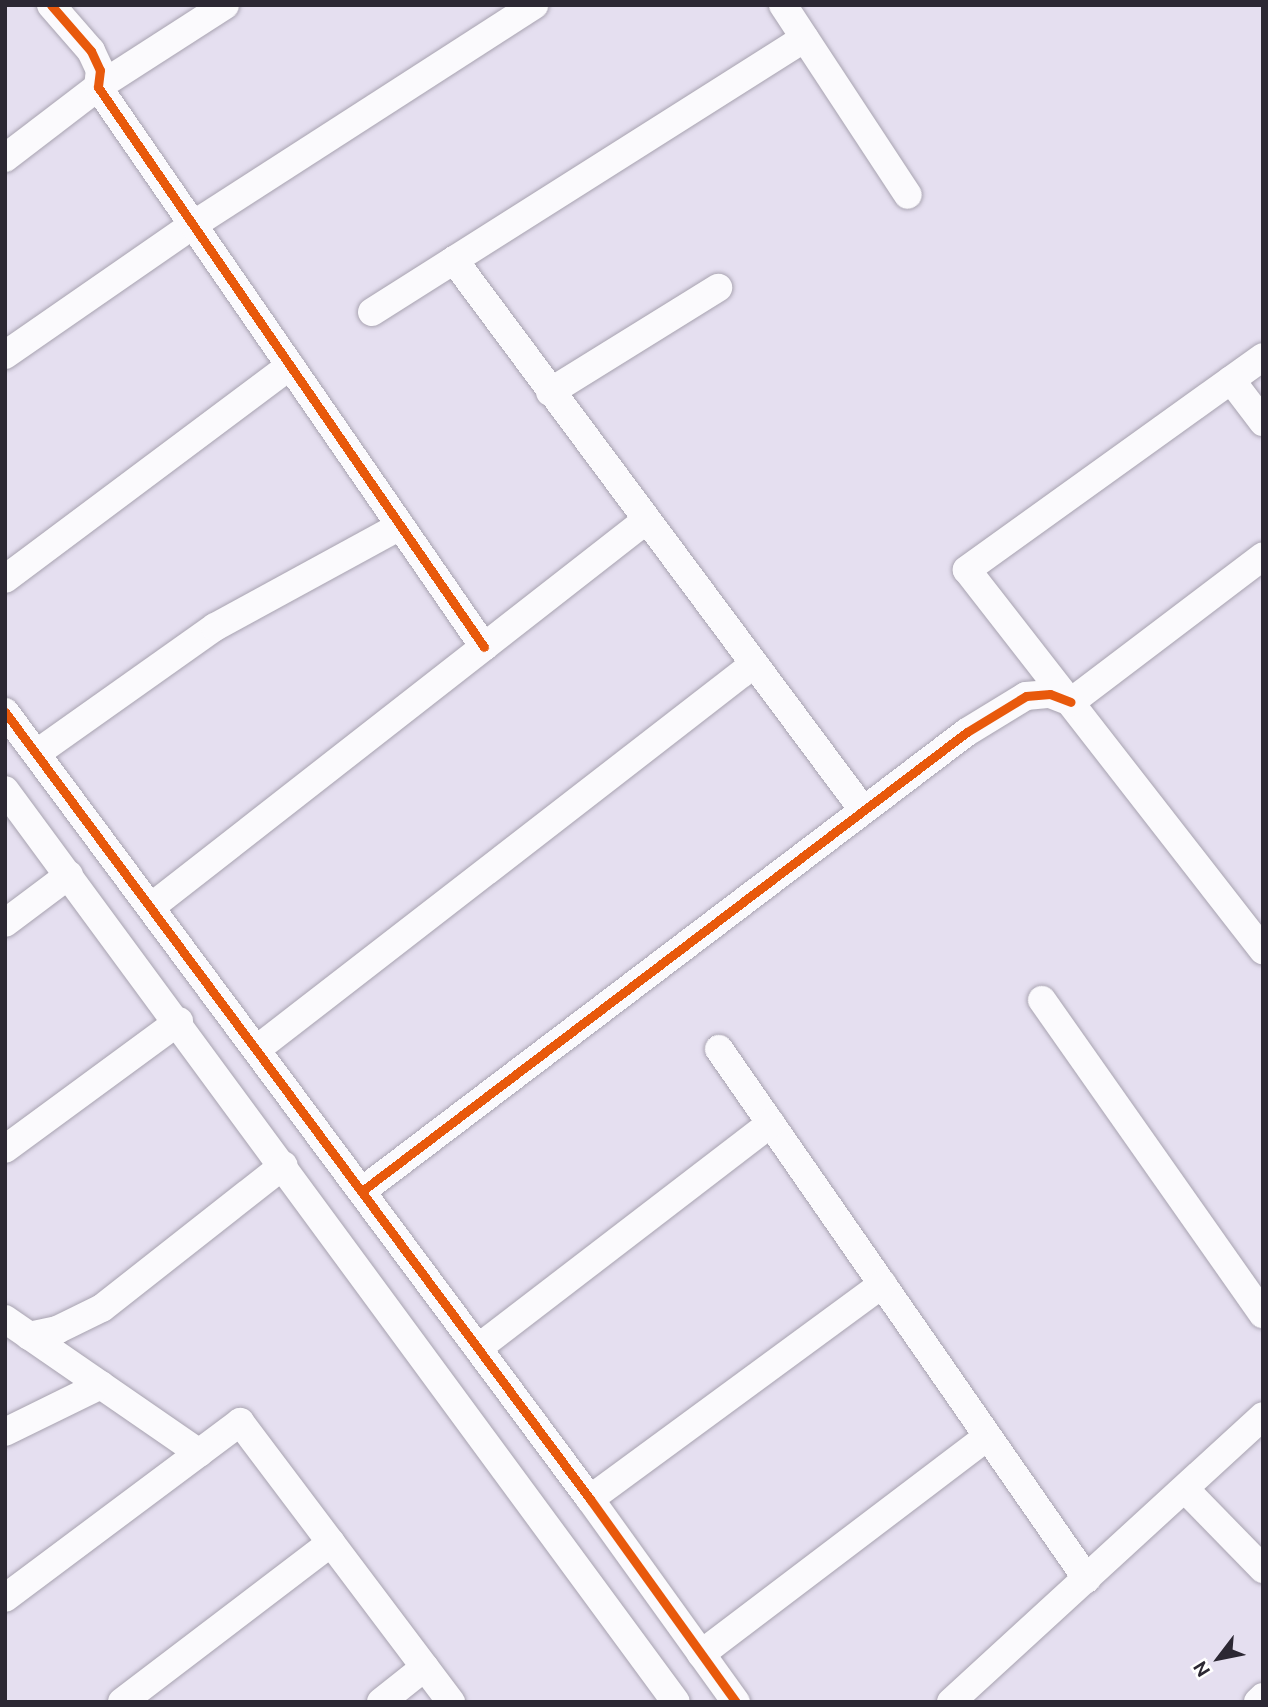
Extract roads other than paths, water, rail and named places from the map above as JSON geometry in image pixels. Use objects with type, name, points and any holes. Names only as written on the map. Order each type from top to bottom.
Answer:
[{"type":"street","points":[[51,5],[91,51],[100,70],[98,87],[484,647]]},
{"type":"street","points":[[5,158],[98,87],[225,5]]},
{"type":"street","points":[[5,355],[193,225],[534,5]]},
{"type":"street","points":[[783,5],[908,195]]},
{"type":"street","points":[[372,312],[805,38]]},
{"type":"street","points":[[454,260],[645,521],[863,810]]},
{"type":"street","points":[[550,392],[718,288]]},
{"type":"street","points":[[1263,357],[967,570],[1263,950]]},
{"type":"street","points":[[5,579],[290,366]]},
{"type":"street","points":[[1231,380],[1263,422]]},
{"type":"street","points":[[152,907],[645,521]]},
{"type":"street","points":[[37,753],[215,627],[400,526]]},
{"type":"street","points":[[1071,702],[1263,555]]},
{"type":"street","points":[[257,1049],[754,664]]},
{"type":"street","points":[[362,1191],[863,810],[1010,702],[1039,693],[1071,702]]},
{"type":"street","points":[[5,712],[590,1499],[736,1702]]},
{"type":"street","points":[[5,790],[179,1021],[676,1702]]},
{"type":"street","points":[[5,923],[69,875]]},
{"type":"street","points":[[1042,1000],[1163,1156],[1263,1314]]},
{"type":"street","points":[[5,1149],[179,1021]]},
{"type":"street","points":[[719,1049],[1087,1578]]},
{"type":"street","points":[[478,1348],[771,1123]]},
{"type":"street","points":[[29,1336],[57,1330],[102,1308],[284,1165]]},
{"type":"street","points":[[590,1499],[883,1284]]},
{"type":"street","points":[[5,1319],[199,1453]]},
{"type":"street","points":[[5,1432],[100,1385]]},
{"type":"street","points":[[951,1702],[1263,1416]]},
{"type":"street","points":[[5,1598],[240,1422],[451,1702]]},
{"type":"street","points":[[701,1654],[988,1436]]},
{"type":"street","points":[[1185,1489],[1263,1569]]},
{"type":"street","points":[[122,1702],[331,1543]]},
{"type":"street","points":[[381,1702],[425,1667]]},
{"type":"street","points":[[1258,1702],[1263,1697]]}]
